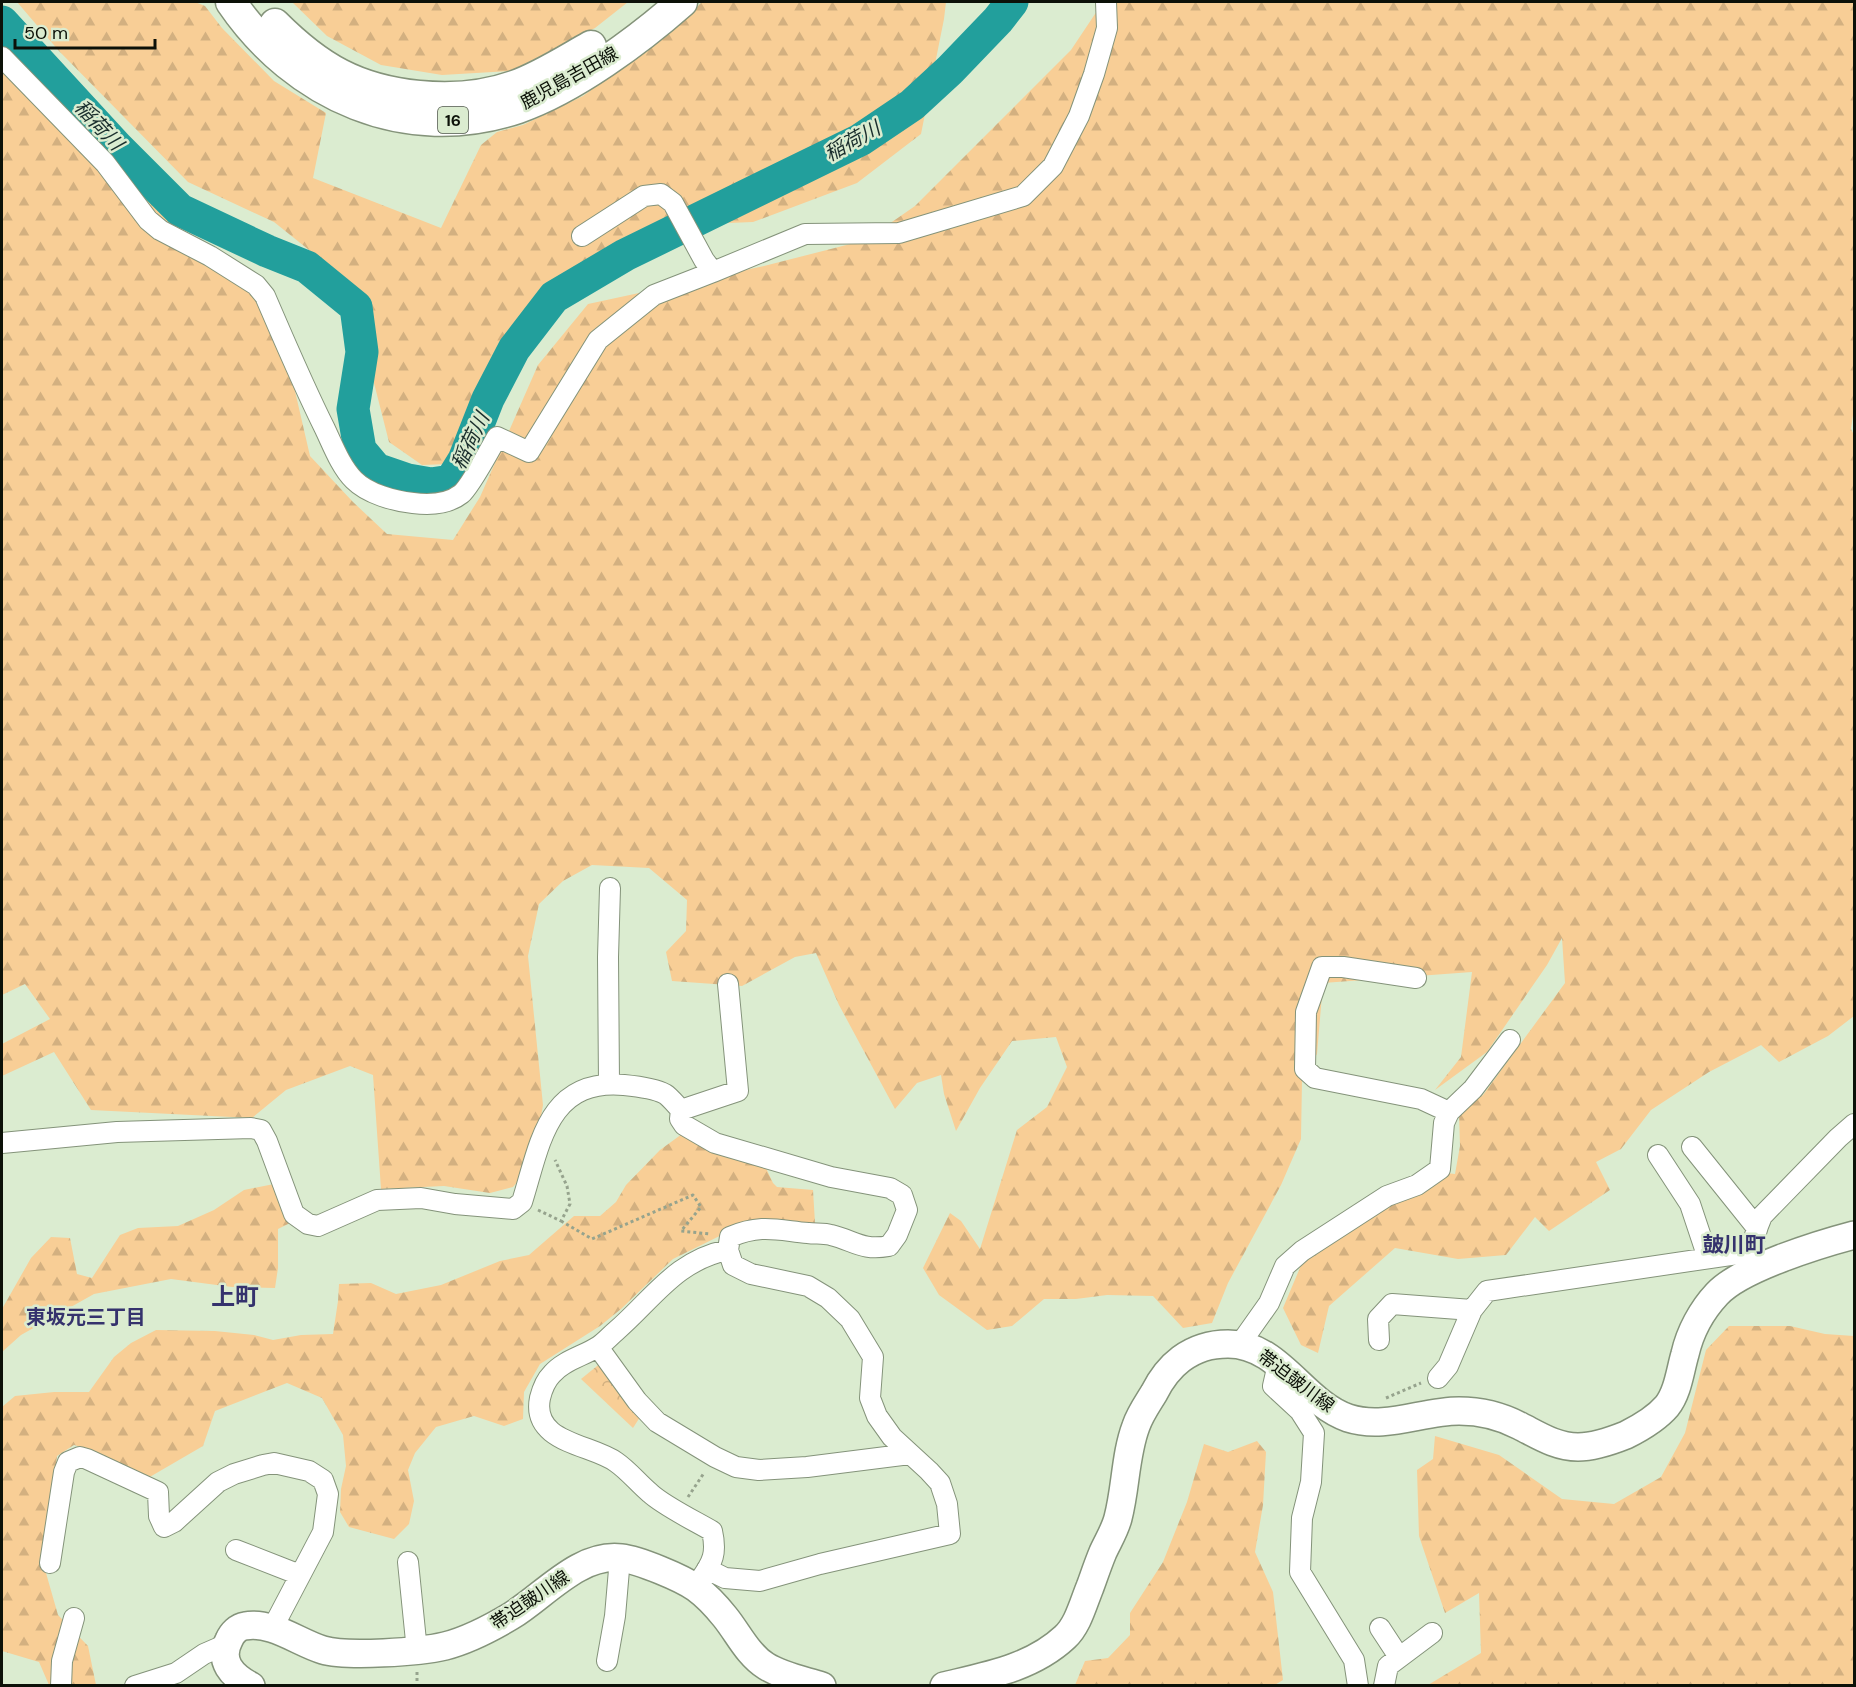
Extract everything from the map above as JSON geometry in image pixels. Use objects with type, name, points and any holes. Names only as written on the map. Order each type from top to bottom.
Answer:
[{"type":"main road","name":"鹿児島吉田線","points":[[231,2],[276,54],[296,72],[322,89],[349,102],[382,113],[427,120],[452,120],[483,117],[517,108],[543,97],[597,66],[638,38],[682,2]]},
{"type":"main road","name":"鹿児島吉田線","points":[[256,2],[298,47],[340,75],[366,87],[391,94],[438,98],[478,96],[515,86],[596,44],[650,2]]},
{"type":"street","points":[[2,57],[105,163],[148,220],[160,230],[210,256],[256,285],[265,296],[337,454],[353,479],[364,489],[384,496],[410,503],[431,505],[449,501],[462,493],[497,437],[529,452],[598,340],[654,295],[709,266],[805,234],[899,233],[1023,196],[1053,166],[1079,116],[1107,28],[1106,2]]},
{"type":"street","points":[[582,236],[644,196],[662,194],[673,203],[709,266]]},
{"type":"street","points":[[609,1084],[610,888]]},
{"type":"street","points":[[1416,978],[1343,967],[1322,967],[1306,1012],[1305,1069],[1315,1078],[1421,1099],[1449,1112]]},
{"type":"street","points":[[681,1110],[738,1091],[728,984]]},
{"type":"street","points":[[1240,1344],[1269,1304],[1285,1266],[1302,1251],[1387,1196],[1417,1185],[1440,1169],[1444,1123],[1449,1112],[1473,1089],[1510,1040]]},
{"type":"street","points":[[2,1143],[117,1132],[251,1128],[261,1131],[267,1141],[294,1214],[308,1224],[318,1226],[377,1200],[421,1198],[467,1206],[513,1209],[522,1202],[543,1134],[557,1108],[574,1094],[590,1087],[609,1084],[633,1086],[665,1094],[681,1110]]},
{"type":"street","points":[[681,1110],[680,1119],[684,1125],[715,1143],[831,1178],[890,1188],[902,1195],[907,1210],[897,1235],[890,1246],[876,1249],[831,1235],[766,1228],[748,1229],[713,1253],[684,1267],[666,1281],[598,1347],[552,1373],[542,1392],[538,1407],[544,1424],[561,1439],[615,1461],[651,1495],[712,1531],[715,1547],[701,1578],[760,1581],[820,1563],[950,1534],[947,1504],[940,1483],[892,1437],[877,1416],[870,1398],[873,1357],[850,1320],[828,1298],[808,1286],[751,1274],[733,1265],[729,1243]]},
{"type":"street","points":[[1438,1378],[1448,1366],[1472,1310],[1487,1291],[1708,1258],[1753,1261],[1757,1228],[1762,1216],[1854,1124]]},
{"type":"street","points":[[1692,1147],[1757,1228]]},
{"type":"street","points":[[1658,1155],[1690,1204],[1708,1258]]},
{"type":"street","name":"帯迫皷川線","points":[[944,1686],[1021,1666],[1068,1635],[1117,1521],[1130,1449],[1137,1424],[1164,1375],[1179,1361],[1203,1347],[1215,1344],[1240,1344],[1261,1351],[1306,1391],[1348,1418],[1374,1422],[1459,1411],[1496,1415],[1555,1443],[1568,1446],[1592,1446],[1640,1428],[1667,1406],[1674,1395],[1686,1349],[1703,1311],[1719,1291],[1753,1261],[1800,1251],[1854,1235]]},
{"type":"street","points":[[1380,1340],[1378,1319],[1392,1304],[1472,1310]]},
{"type":"street","points":[[598,1347],[637,1401],[657,1422],[736,1467],[759,1470],[807,1467],[910,1454]]},
{"type":"street","points":[[1278,1364],[1273,1386],[1300,1411],[1314,1433],[1311,1482],[1302,1518],[1300,1572],[1354,1660],[1358,1686]]},
{"type":"street","points":[[50,1563],[64,1472],[68,1462],[80,1457],[158,1492],[159,1516],[164,1527],[174,1522],[218,1482],[234,1474],[274,1463],[309,1471],[323,1480],[328,1494],[323,1533],[272,1629]]},
{"type":"street","points":[[236,1550],[300,1575]]},
{"type":"street","points":[[607,1661],[615,1616],[620,1558]]},
{"type":"street","name":"帯迫皷川線","points":[[226,1644],[232,1633],[244,1626],[257,1626],[272,1629],[323,1650],[339,1653],[417,1651],[445,1646],[488,1629],[512,1616],[577,1568],[598,1559],[620,1558],[659,1570],[701,1578],[711,1601],[749,1650],[765,1665],[789,1676],[822,1686]]},
{"type":"street","points":[[408,1562],[417,1651]]},
{"type":"street","points":[[61,1686],[62,1661],[74,1618]]},
{"type":"street","points":[[1380,1628],[1399,1658]]},
{"type":"street","points":[[1384,1686],[1388,1666],[1432,1632]]},
{"type":"street","points":[[135,1686],[176,1673],[204,1654],[226,1644]]},
{"type":"street","points":[[226,1644],[225,1663],[251,1686]]},
{"type":"path","points":[[543,1134],[567,1186],[570,1204],[561,1221]]},
{"type":"path","points":[[522,1202],[592,1239],[693,1195],[701,1207],[681,1231],[729,1243]]},
{"type":"path","points":[[1381,1400],[1405,1388],[1438,1378]]},
{"type":"path","points":[[678,1511],[715,1457]]},
{"type":"green space","points":[[17,2],[195,2],[205,6],[222,28],[274,81],[326,113],[313,178],[441,228],[481,145],[497,132],[523,125],[583,96],[670,33],[702,2],[946,2],[921,134],[857,183],[753,222],[654,226],[585,261],[523,323],[450,464],[422,465],[389,442],[362,336],[334,270],[274,222],[188,182],[59,51]]},
{"type":"green space","points":[[292,2],[628,2],[595,28],[511,71],[442,75],[381,65],[327,36]]},
{"type":"green space","points":[[1103,2],[1854,2],[1854,408],[1851,429],[1854,435],[1854,1016],[1828,1036],[1779,1062],[1761,1045],[1709,1072],[1651,1110],[1621,1149],[1596,1162],[1610,1190],[1549,1231],[1535,1217],[1506,1255],[1458,1259],[1395,1248],[1329,1306],[1318,1353],[1301,1345],[1283,1308],[1302,1263],[1345,1226],[1420,1170],[1455,1174],[1460,1146],[1459,1112],[1483,1095],[1565,983],[1562,938],[1547,965],[1487,1052],[1435,1090],[1461,1057],[1472,972],[1323,983],[1317,1054],[1302,1080],[1301,1139],[1281,1185],[1228,1283],[1212,1323],[1183,1328],[1153,1296],[1107,1295],[1076,1299],[1044,1299],[1012,1326],[987,1330],[939,1295],[923,1268],[950,1213],[961,1221],[980,1249],[1017,1130],[1047,1107],[1067,1067],[1056,1037],[1012,1041],[980,1088],[956,1131],[944,1094],[941,1075],[917,1083],[895,1109],[839,1005],[816,953],[795,957],[742,986],[672,981],[666,952],[686,931],[687,900],[649,868],[592,865],[563,881],[539,904],[528,956],[543,1105],[533,1163],[513,1187],[490,1193],[444,1186],[381,1189],[373,1075],[350,1066],[286,1090],[252,1118],[91,1110],[54,1052],[2,1076],[2,1044],[50,1019],[25,984],[2,995],[2,43],[86,137],[182,235],[239,268],[280,326],[310,456],[387,534],[453,540],[480,497],[538,365],[588,304],[764,266],[866,240],[915,206],[1071,50]]},
{"type":"green space","points":[[682,1134],[765,1166],[777,1187],[813,1190],[815,1223],[752,1220],[673,1259],[600,1326],[540,1364],[524,1392],[523,1419],[504,1426],[474,1416],[436,1427],[415,1453],[408,1470],[414,1501],[409,1524],[394,1539],[349,1527],[340,1512],[341,1489],[346,1466],[343,1435],[322,1398],[287,1383],[215,1411],[203,1446],[148,1478],[91,1450],[74,1445],[57,1456],[44,1566],[58,1615],[88,1646],[96,1685],[49,1685],[39,1662],[2,1651],[2,1407],[15,1396],[54,1392],[89,1392],[114,1357],[131,1343],[156,1330],[215,1331],[254,1335],[273,1340],[301,1335],[333,1334],[339,1284],[371,1283],[396,1294],[441,1285],[500,1261],[529,1255],[574,1216],[600,1216],[616,1202],[626,1185],[660,1150]]},
{"type":"green space","points":[[274,1184],[290,1223],[278,1229],[278,1268],[275,1288],[232,1287],[171,1279],[94,1294],[21,1335],[2,1352],[2,1309],[31,1258],[51,1237],[70,1238],[77,1274],[92,1278],[120,1235],[138,1228],[178,1226],[214,1210],[244,1190]]},
{"type":"green space","points":[[1729,1326],[1790,1326],[1825,1334],[1854,1336],[1854,1685],[1428,1685],[1481,1653],[1479,1593],[1445,1613],[1419,1536],[1417,1470],[1433,1459],[1435,1436],[1499,1455],[1562,1499],[1614,1504],[1661,1477],[1685,1433],[1706,1350]]},
{"type":"green space","points":[[602,1362],[642,1414],[633,1428],[581,1379]]},
{"type":"green space","points":[[1257,1441],[1266,1452],[1263,1505],[1255,1552],[1273,1592],[1283,1680],[1273,1686],[1075,1685],[1085,1661],[1108,1658],[1130,1635],[1130,1613],[1163,1562],[1187,1502],[1204,1444],[1228,1452]]},
{"type":"waterway","name":"稲荷川","points":[[2,22],[117,147],[180,210],[307,267],[356,307],[362,352],[353,409],[360,450],[376,469],[408,480],[431,484],[451,481],[464,460],[488,399],[514,349],[554,297],[625,255],[860,140],[912,105],[950,70],[1012,2]]},
{"type":"district","name":"皷川町","points":[[1734,1245]]},
{"type":"district","name":"上町","points":[[235,1297]]},
{"type":"district","name":"東坂元三丁目","points":[[86,1317]]}]
